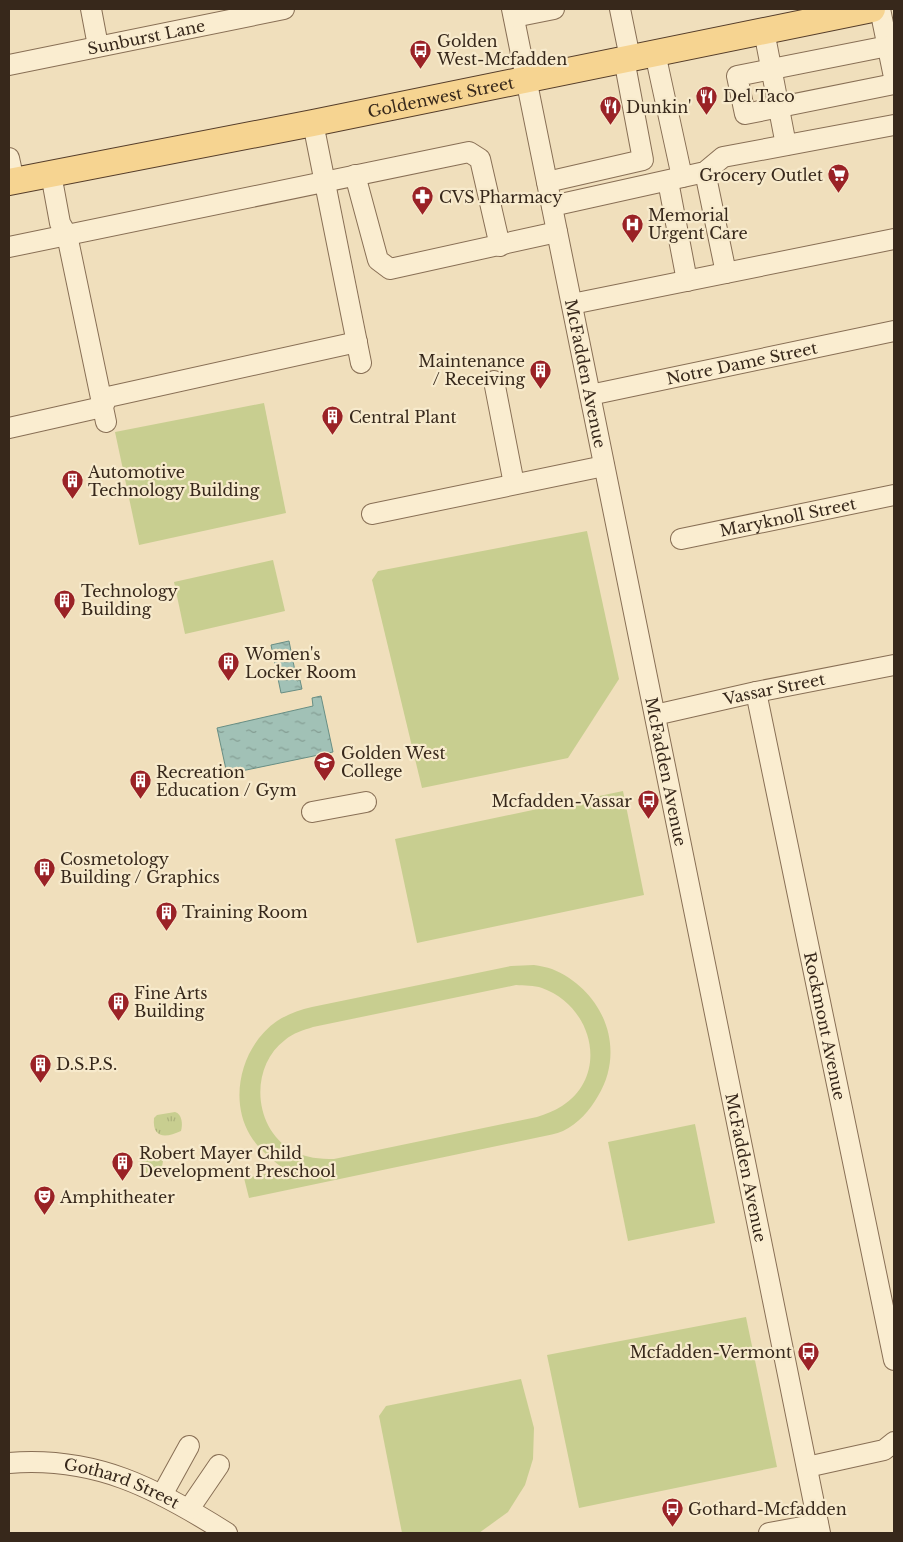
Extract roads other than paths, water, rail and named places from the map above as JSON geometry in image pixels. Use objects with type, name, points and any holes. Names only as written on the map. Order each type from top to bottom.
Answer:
[{"type":"main road","name":"Goldenwest Street","points":[[10,174],[51,174],[313,123],[872,9]]},
{"type":"street","points":[[91,9],[98,46]]},
{"type":"street","name":"Sunburst Lane","points":[[9,65],[284,9]]},
{"type":"street","points":[[513,13],[554,9]]},
{"type":"street","points":[[620,9],[637,57],[669,180],[687,281]]},
{"type":"street","points":[[880,9],[894,77]]},
{"type":"street","name":"McFadden Avenue","points":[[513,13],[819,1528]]},
{"type":"street","points":[[764,31],[786,145]]},
{"type":"street","points":[[888,46],[737,76],[745,114],[894,84]]},
{"type":"street","points":[[637,57],[643,160]]},
{"type":"street","points":[[313,123],[362,363]]},
{"type":"street","points":[[552,206],[705,172],[724,157],[894,124]]},
{"type":"street","points":[[9,247],[470,152],[480,159],[500,246]]},
{"type":"street","points":[[547,182],[643,160],[669,180]]},
{"type":"street","points":[[705,172],[726,273]]},
{"type":"street","points":[[51,174],[60,223],[67,235],[104,415]]},
{"type":"street","points":[[356,175],[378,260],[390,268],[500,246],[557,232]]},
{"type":"street","points":[[572,304],[894,239]]},
{"type":"street","name":"Notre Dame Street","points":[[590,395],[894,331]]},
{"type":"street","points":[[104,415],[108,396],[357,342]]},
{"type":"street","points":[[494,382],[514,484]]},
{"type":"street","points":[[9,428],[104,415]]},
{"type":"street","points":[[372,514],[604,466]]},
{"type":"street","name":"Maryknoll Street","points":[[681,539],[894,495]]},
{"type":"street","name":"Vassar Street","points":[[655,714],[894,665]]},
{"type":"street","name":"Rockmont Avenue","points":[[756,692],[893,1350]]},
{"type":"street","points":[[312,812],[366,802]]},
{"type":"street","points":[[807,1467],[884,1450],[894,1442]]},
{"type":"street","points":[[162,1495],[189,1446]]},
{"type":"street","name":"Gothard Street","points":[[9,1463],[45,1462],[75,1465],[103,1471],[162,1495],[227,1533]]},
{"type":"street","points":[[188,1509],[219,1464]]},
{"type":"street","points":[[769,1533],[819,1528]]},
{"type":"water","points":[[289,641],[297,681],[300,680],[302,689],[281,693],[271,645]]},
{"type":"water","points":[[321,696],[333,752],[227,774],[217,728],[313,706],[312,698]]},
{"type":"place","name":"Golden West-Mcfadden","points":[[421,69]]},
{"type":"place","name":"Del Taco","points":[[707,115]]},
{"type":"place","name":"Dunkin'","points":[[610,126]]},
{"type":"place","name":"Grocery Outlet","points":[[839,194]]},
{"type":"place","name":"CVS Pharmacy","points":[[423,216]]},
{"type":"place","name":"Memorial Urgent Care","points":[[632,243]]},
{"type":"place","name":"Maintenance / Receiving","points":[[541,389]]},
{"type":"place","name":"Central Plant","points":[[333,436]]},
{"type":"place","name":"Automotive Technology Building","points":[[72,500]]},
{"type":"place","name":"Technology Building","points":[[65,619]]},
{"type":"place","name":"Women's Locker Room","points":[[229,682]]},
{"type":"place","name":"Golden West College","points":[[325,781]]},
{"type":"place","name":"Recreation Education / Gym","points":[[140,800]]},
{"type":"place","name":"Mcfadden-Vassar","points":[[648,820]]},
{"type":"place","name":"Cosmetology Building / Graphics","points":[[44,887]]},
{"type":"place","name":"Training Room","points":[[166,931]]},
{"type":"place","name":"Fine Arts Building","points":[[118,1021]]},
{"type":"place","name":"D.S.P.S.","points":[[40,1083]]},
{"type":"place","name":"Robert Mayer Child Development Preschool","points":[[123,1181]]},
{"type":"place","name":"Amphitheater","points":[[44,1216]]},
{"type":"place","name":"Mcfadden-Vermont","points":[[808,1371]]},
{"type":"place","name":"Gothard-Mcfadden","points":[[672,1528]]}]
